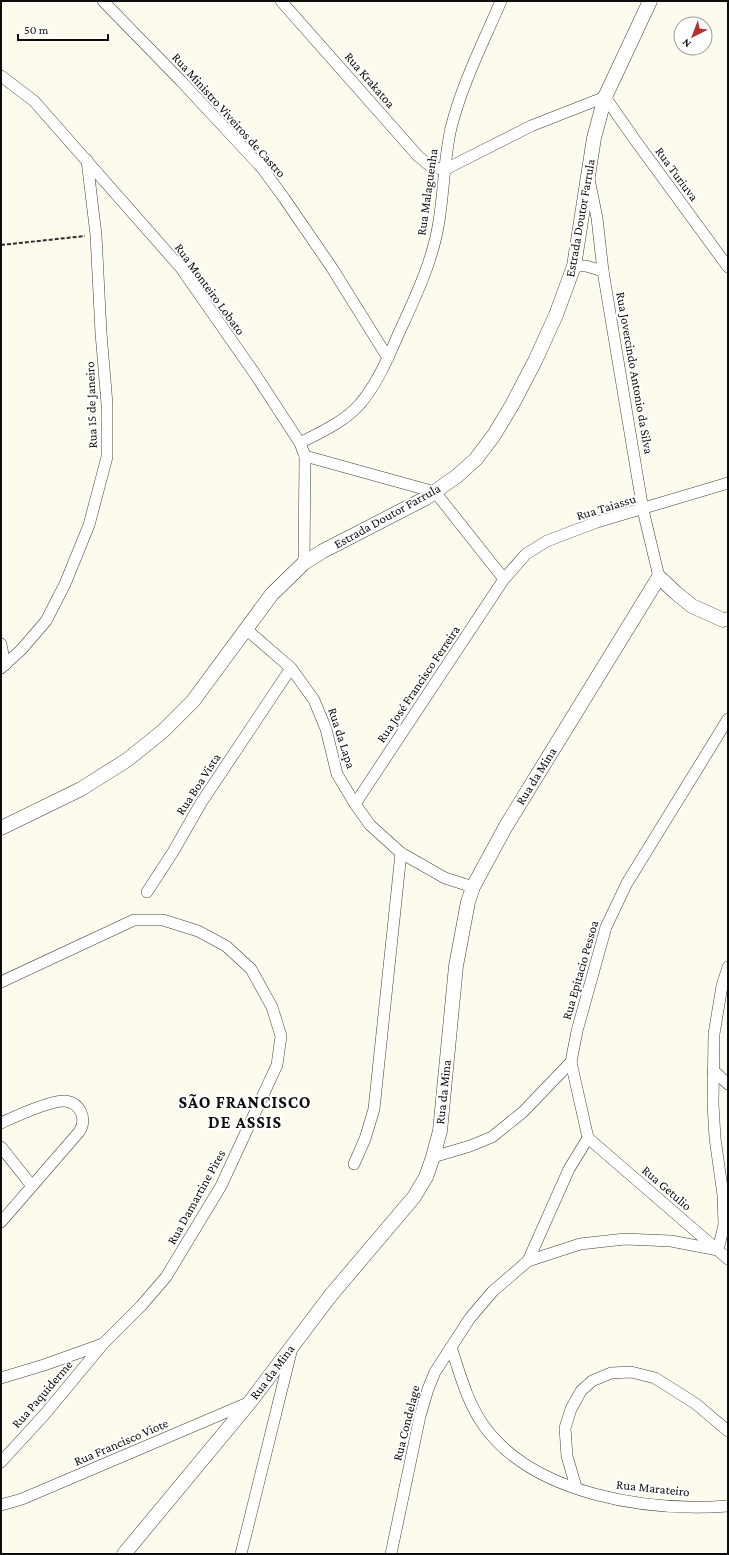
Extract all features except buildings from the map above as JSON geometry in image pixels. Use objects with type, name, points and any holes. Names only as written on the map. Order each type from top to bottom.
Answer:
[{"type":"street","name":"Rua Ministro Viveiros de Castro","points":[[103,1],[181,81],[262,168],[332,268],[388,358]]},
{"type":"street","name":"Rua Krakatoa","points":[[281,1],[418,156],[430,166],[444,170]]},
{"type":"street","name":"Rua Malaguenha","points":[[300,443],[326,430],[351,413],[370,391],[388,358],[416,296],[433,250],[439,221],[444,170],[451,130],[459,100],[501,1]]},
{"type":"street","name":"Estrada Doutor Farrula","points":[[1,828],[81,789],[127,760],[163,731],[193,701],[247,630],[272,594],[304,562],[435,492],[476,459],[494,434],[535,361],[556,315],[574,266],[594,138],[606,97],[650,1]]},
{"type":"street","name":"Rua Monteiro Lobato","points":[[1,76],[34,101],[181,268],[255,374],[300,443],[305,456],[304,562]]},
{"type":"street","points":[[444,170],[531,126],[606,97]]},
{"type":"street","name":"Rua Turiuva","points":[[606,97],[634,140],[728,267]]},
{"type":"street","name":"Rua 15 de Janeiro","points":[[3,667],[21,650],[46,621],[65,584],[89,525],[107,457],[107,404],[101,333],[96,235],[87,160]]},
{"type":"street","name":"Rua Jovercindo Antonio da Silva","points":[[588,174],[597,218],[603,271],[643,510],[659,577]]},
{"type":"street","points":[[574,266],[586,266],[603,271]]},
{"type":"street","points":[[305,456],[435,492],[504,579]]},
{"type":"street","name":"Rua Taiassu","points":[[504,579],[526,554],[547,541],[597,522],[643,510],[728,483]]},
{"type":"street","points":[[659,577],[692,606],[726,621]]},
{"type":"street","name":"Rua da Mina","points":[[124,1554],[250,1402],[331,1295],[414,1197],[426,1177],[434,1157],[440,1130],[456,966],[473,887],[506,826],[659,577]]},
{"type":"street","name":"Rua José Francisco Ferreira","points":[[355,804],[504,579]]},
{"type":"street","name":"Rua da Lapa","points":[[247,630],[291,668],[314,700],[326,729],[337,774],[355,804],[370,824],[401,852],[444,878],[473,887]]},
{"type":"street","points":[[1,644],[3,667]]},
{"type":"street","name":"Rua Boa Vista","points":[[147,892],[173,852],[201,803],[291,668]]},
{"type":"street","name":"Rua Epitacio Pessoa","points":[[588,1138],[571,1062],[577,1031],[606,927],[627,883],[728,719]]},
{"type":"street","points":[[354,1164],[365,1139],[374,1109],[401,852]]},
{"type":"street","name":"Rua Damartine Pires","points":[[1,982],[134,920],[163,920],[198,931],[226,946],[251,969],[272,1007],[281,1036],[277,1065],[221,1186],[166,1277],[141,1306],[104,1344]]},
{"type":"street","points":[[718,1250],[724,1225],[723,1195],[715,1138],[713,1104],[714,1034],[722,986],[728,967]]},
{"type":"street","points":[[434,1157],[470,1146],[492,1137],[523,1112],[571,1062]]},
{"type":"street","points":[[714,1070],[728,1084]]},
{"type":"street","points":[[1,1123],[40,1106],[57,1102],[66,1102],[75,1105],[80,1110],[83,1122],[79,1132],[1,1222]]},
{"type":"street","name":"Rua Getulio","points":[[588,1138],[728,1259]]},
{"type":"street","name":"Rua Condelage","points":[[528,1261],[569,1169],[588,1138]]},
{"type":"street","points":[[1,1147],[32,1186]]},
{"type":"street","name":"Rua Condelage","points":[[391,1554],[420,1416],[428,1390],[435,1372],[470,1318],[493,1291],[528,1261],[580,1244],[625,1239],[671,1241],[718,1250]]},
{"type":"street","points":[[1,1378],[104,1344]]},
{"type":"street","name":"Rua Paquiderme","points":[[1,1462],[46,1414],[104,1344]]},
{"type":"street","points":[[241,1554],[293,1344]]},
{"type":"street","name":"Rua Marateiro","points":[[451,1347],[465,1390],[473,1408],[484,1426],[511,1454],[532,1469],[554,1480],[615,1500],[666,1506],[728,1506]]},
{"type":"street","points":[[576,1488],[567,1456],[566,1428],[570,1409],[581,1391],[592,1381],[611,1373],[632,1372],[655,1378],[696,1404],[728,1431]]},
{"type":"street","name":"Rua Francisco Viote","points":[[1,1505],[22,1499],[250,1402]]},
{"type":"path","points":[[1,245],[96,235]]},
{"type":"district","name":"SÃO FRANCISCO DE ASSIS","points":[[245,1112]]}]
